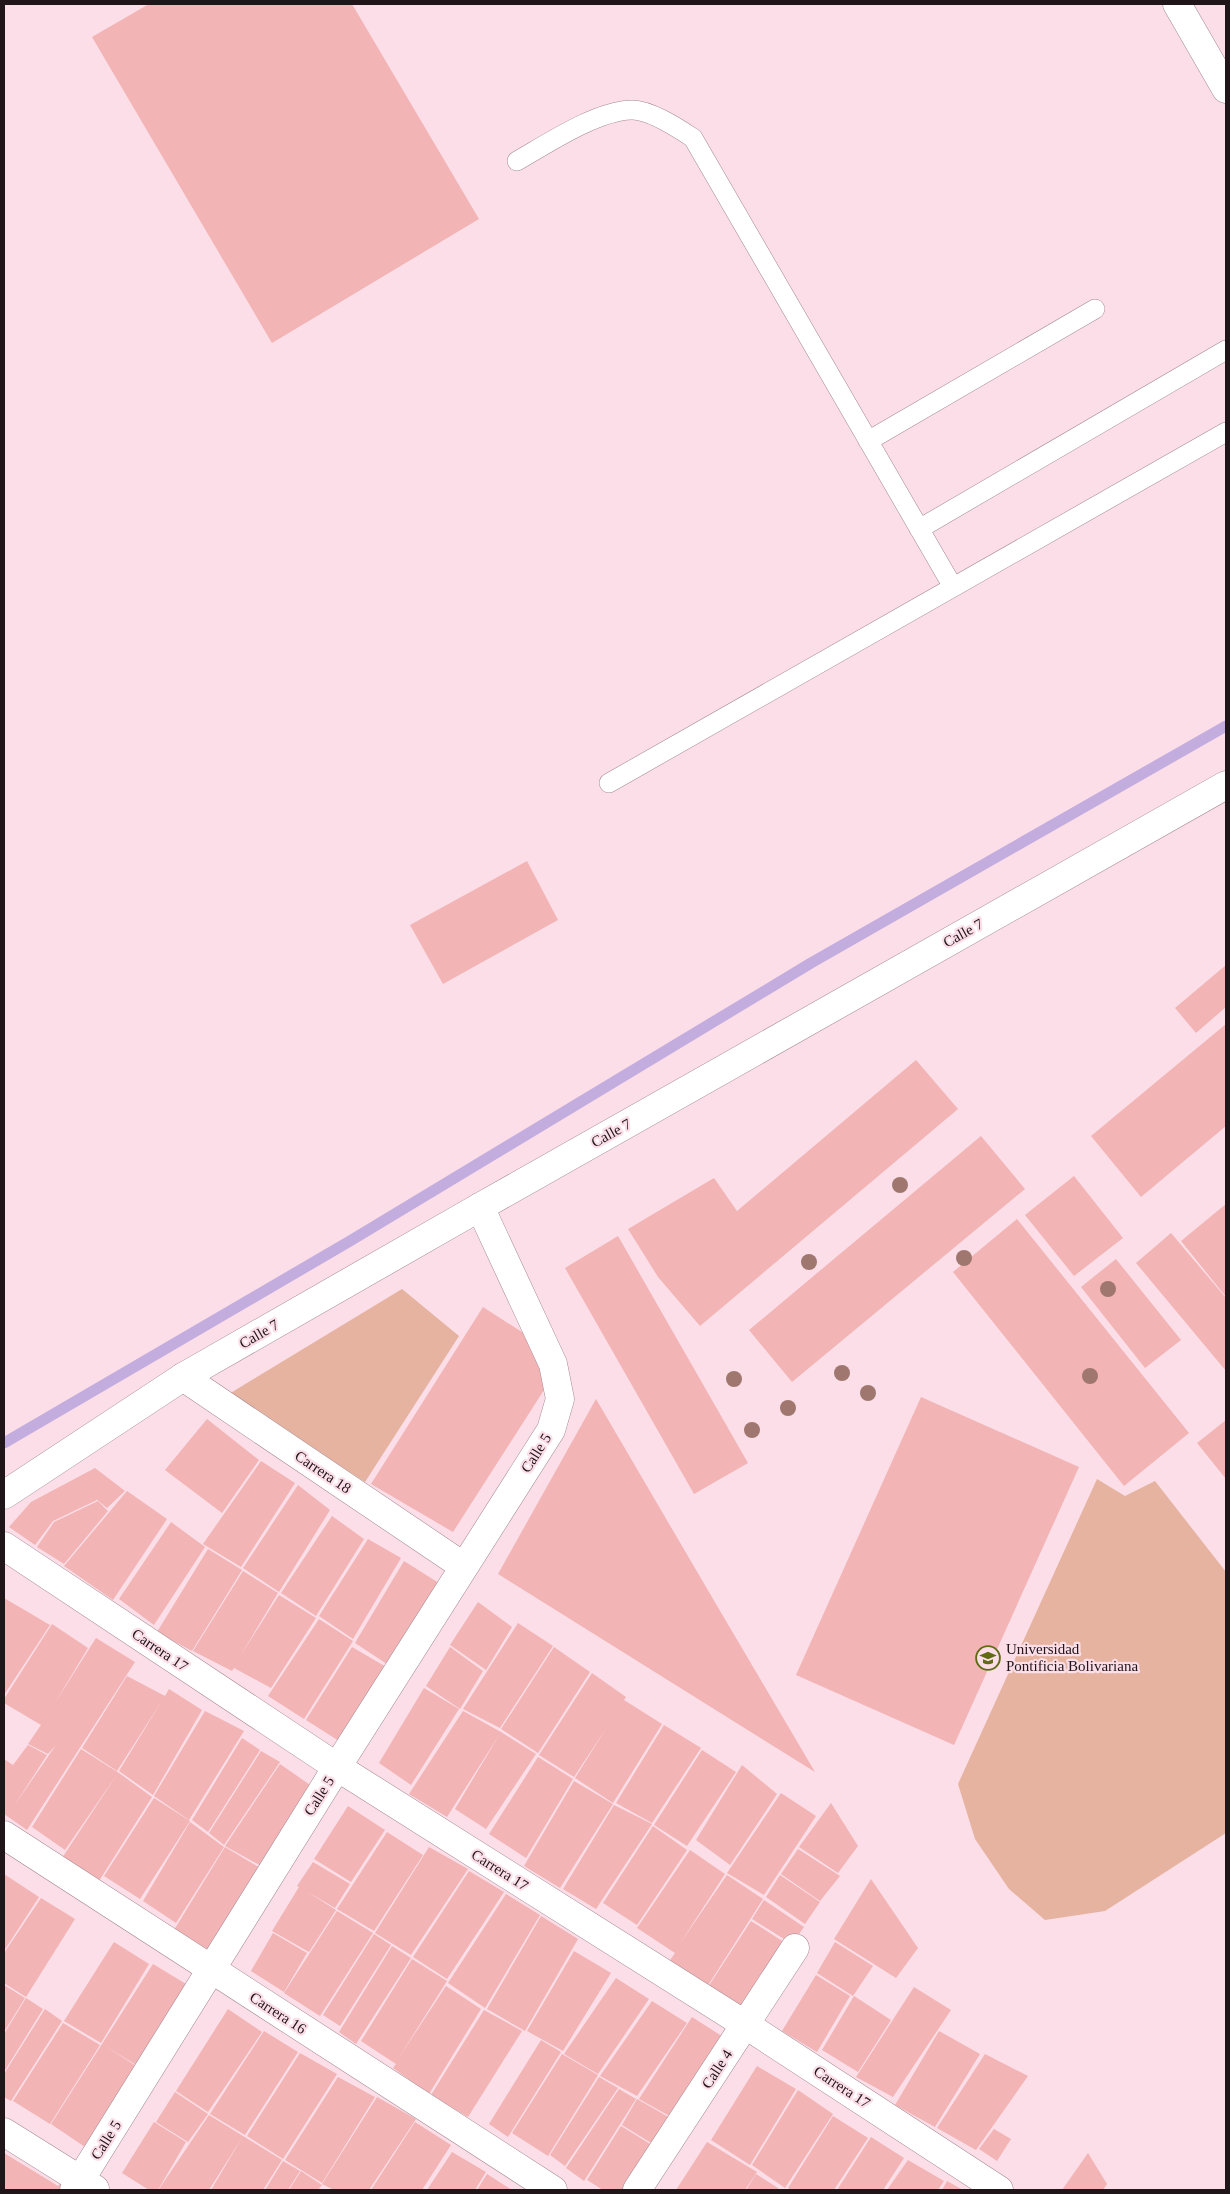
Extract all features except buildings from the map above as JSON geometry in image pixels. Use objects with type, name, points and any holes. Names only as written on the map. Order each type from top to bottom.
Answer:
[{"type":"main road","points":[[1176,4],[1226,89]]},
{"type":"main road","name":"Calle 7","points":[[4,1496],[183,1377],[1226,785]]},
{"type":"main road","name":"Calle 5","points":[[83,2187],[212,1970],[337,1767],[551,1430],[560,1400],[553,1364],[480,1207]]},
{"type":"main road","name":"Carrera 18","points":[[183,1377],[464,1566]]},
{"type":"main road","name":"Carrera 17","points":[[4,1546],[337,1767],[746,2025],[999,2190]]},
{"type":"main road","name":"Carrera 16","points":[[4,1836],[553,2190]]},
{"type":"main road","name":"Calle 4","points":[[638,2190],[795,1948]]},
{"type":"main road","points":[[4,2132],[83,2187]]},
{"type":"lane","points":[[516,161],[593,119],[632,110],[666,120],[693,138],[953,587]]},
{"type":"lane","points":[[868,441],[1095,309]]},
{"type":"lane","points":[[919,529],[1226,350]]},
{"type":"lane","points":[[609,783],[1226,432]]},
{"type":"shaded area","points":[[402,1289],[459,1336],[365,1482],[229,1394]]},
{"type":"shaded area","points":[[1097,1479],[1125,1496],[1155,1481],[1226,1572],[1226,1833],[1105,1911],[1045,1920],[1009,1889],[975,1839],[958,1784]]},
{"type":"waterway","points":[[4,1443],[350,1241],[811,963],[1226,726]]},
{"type":"place","name":"Universidad Pontificia Bolivariana","points":[[988,1658]]}]
